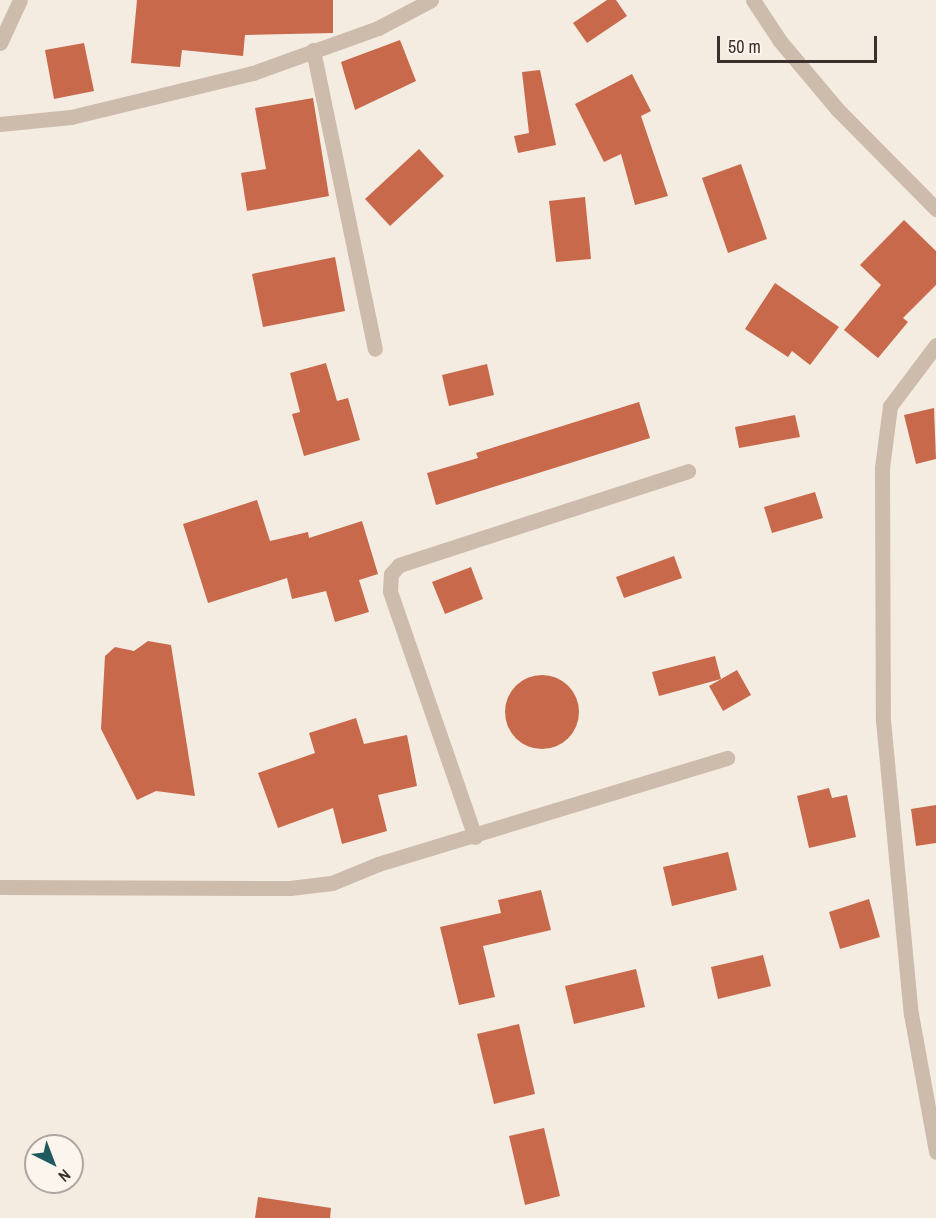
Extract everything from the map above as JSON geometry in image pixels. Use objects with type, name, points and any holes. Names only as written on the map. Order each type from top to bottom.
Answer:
[{"type":"street","points":[[0,43],[20,0]]},
{"type":"street","points":[[0,124],[71,117],[252,73],[378,28],[431,0]]},
{"type":"street","points":[[753,0],[780,41],[837,110],[936,209]]},
{"type":"street","points":[[313,50],[375,349]]},
{"type":"street","points":[[936,345],[890,406],[882,468],[883,720],[911,1014],[936,1152]]},
{"type":"street","points":[[475,837],[390,591],[391,574],[399,565],[688,471]]},
{"type":"street","points":[[0,887],[290,888],[332,883],[378,864],[475,837],[727,758]]},
{"type":"building","points":[[137,0],[333,0],[333,33],[245,35],[243,56],[182,50],[180,67],[131,63]]},
{"type":"building","points":[[607,0],[616,0],[627,16],[587,43],[573,23]]},
{"type":"building","points":[[400,40],[416,81],[355,110],[341,62]]},
{"type":"building","points":[[84,43],[94,91],[54,99],[45,50]]},
{"type":"building","points":[[540,70],[556,145],[518,153],[514,136],[529,133],[522,72]]},
{"type":"building","points":[[632,74],[651,111],[641,116],[668,196],[635,205],[621,154],[604,162],[575,104]]},
{"type":"building","points":[[313,98],[329,196],[247,211],[241,173],[266,169],[255,108]]},
{"type":"building","points":[[419,149],[444,176],[390,226],[365,199]]},
{"type":"building","points":[[741,164],[767,239],[728,253],[702,178]]},
{"type":"building","points":[[585,197],[591,259],[556,262],[549,201]]},
{"type":"building","points":[[904,220],[936,251],[936,285],[903,318],[908,322],[878,358],[844,330],[881,285],[860,265]]},
{"type":"building","points":[[335,257],[345,311],[263,327],[252,274]]},
{"type":"building","points":[[775,283],[839,327],[810,365],[792,351],[788,357],[745,329]]},
{"type":"building","points":[[326,363],[337,401],[348,398],[360,440],[304,456],[292,414],[300,412],[290,373]]},
{"type":"building","points":[[487,364],[494,395],[449,406],[442,375]]},
{"type":"building","points":[[639,402],[650,438],[436,505],[427,473],[478,458],[476,453]]},
{"type":"building","points":[[934,408],[936,459],[916,464],[904,415]]},
{"type":"building","points":[[795,415],[800,437],[739,448],[735,427]]},
{"type":"building","points":[[815,492],[823,518],[772,533],[764,507]]},
{"type":"building","points":[[257,500],[270,541],[308,532],[309,538],[362,521],[378,574],[359,580],[369,612],[335,622],[326,591],[292,599],[287,578],[208,603],[183,524]]},
{"type":"building","points":[[674,556],[682,578],[624,598],[616,577]]},
{"type":"building","points":[[471,567],[483,599],[445,614],[432,582]]},
{"type":"building","points":[[148,641],[171,645],[195,796],[156,791],[137,800],[101,729],[105,656],[115,647],[134,651]]},
{"type":"building","points":[[715,656],[721,679],[659,696],[652,672]]},
{"type":"building","points":[[737,670],[751,695],[723,711],[709,686]]},
{"type":"building","points":[[542,675],[556,678],[568,686],[576,698],[579,712],[576,726],[568,738],[556,746],[542,749],[528,746],[516,738],[508,726],[505,712],[508,698],[516,686],[528,678]]},
{"type":"building","points":[[356,718],[364,744],[407,735],[417,786],[378,795],[387,831],[342,844],[333,808],[278,828],[258,773],[315,753],[309,733]]},
{"type":"building","points":[[829,788],[832,798],[847,795],[856,837],[809,848],[797,796]]},
{"type":"building","points":[[936,805],[936,843],[916,846],[911,809]]},
{"type":"building","points":[[728,852],[737,890],[672,906],[663,867]]},
{"type":"building","points":[[541,890],[551,930],[483,946],[495,997],[459,1005],[440,927],[501,913],[498,900]]},
{"type":"building","points":[[869,899],[880,937],[840,949],[829,912]]},
{"type":"building","points":[[763,955],[771,986],[718,999],[711,967]]},
{"type":"building","points":[[636,969],[645,1007],[574,1024],[565,986]]},
{"type":"building","points":[[519,1024],[535,1094],[494,1104],[477,1034]]},
{"type":"building","points":[[544,1128],[560,1196],[525,1205],[509,1136]]},
{"type":"building","points":[[258,1197],[331,1208],[330,1218],[255,1218]]}]
